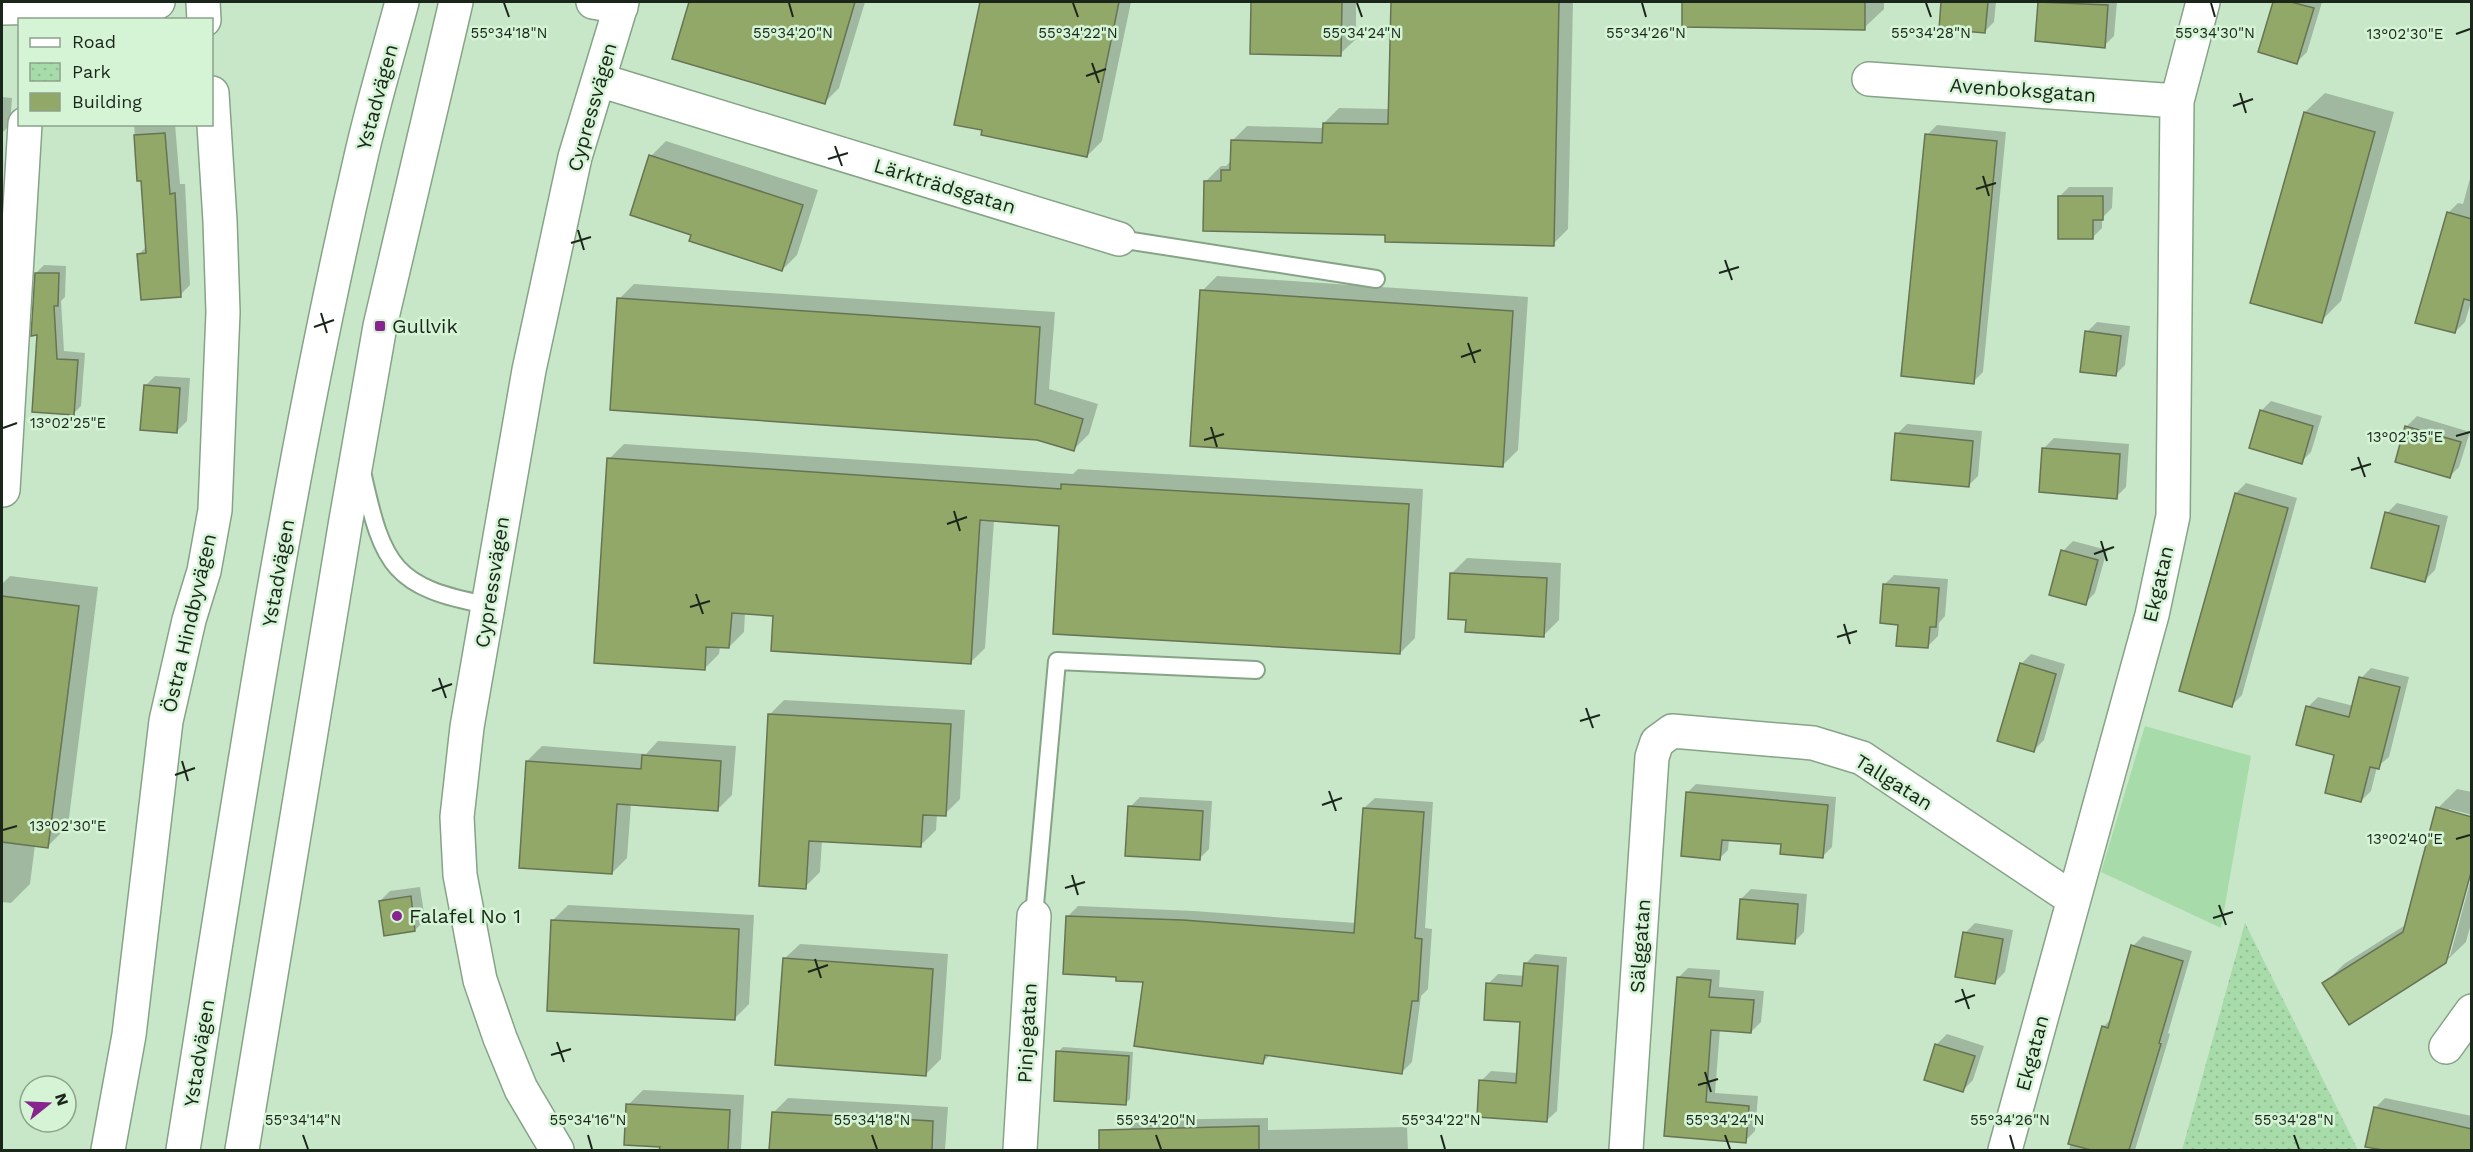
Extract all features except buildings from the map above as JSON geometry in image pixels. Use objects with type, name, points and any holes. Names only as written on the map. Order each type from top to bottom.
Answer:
[{"type":"street","points":[[2,8],[33,14],[158,2]]},
{"type":"street","points":[[203,2],[204,18]]},
{"type":"street","name":"Ystadvägen","points":[[183,1150],[288,513],[340,246],[361,156],[402,2]]},
{"type":"street","points":[[242,1150],[380,326],[456,2]]},
{"type":"street","name":"Ekgatan","points":[[2005,1150],[2152,615],[2173,516],[2177,101],[2202,2]]},
{"type":"street","name":"Cypressvägen","points":[[557,1150],[521,1089],[480,980],[460,874],[458,817],[467,727],[530,370],[575,157],[600,80],[612,3]]},
{"type":"street","name":"Avenboksgatan","points":[[1869,79],[2177,101]]},
{"type":"street","name":"Lärkträdsgatan","points":[[600,80],[1119,239]]},
{"type":"street","name":"Östra Hindbyvägen","points":[[108,1150],[129,1035],[166,721],[189,620],[204,571],[215,510],[224,312],[213,109]]},
{"type":"street","points":[[3,490],[25,126]]},
{"type":"street","name":"Tallgatan","points":[[1657,741],[1672,731],[1813,743],[1862,758],[2073,899]]},
{"type":"street","name":"Sälggatan","points":[[1626,1150],[1652,757],[1657,741]]},
{"type":"street","name":"Pinjegatan","points":[[1020,1150],[1034,916]]},
{"type":"street","points":[[2446,1047],[2472,1011]]},
{"type":"lane","points":[[1119,239],[1376,279]]},
{"type":"lane","points":[[357,453],[372,518],[384,548],[400,572],[421,587],[446,597],[488,605]]},
{"type":"lane","points":[[1034,916],[1057,661],[1256,670]]},
{"type":"green space","points":[[2145,726],[2251,756],[2221,928],[2101,872]]},
{"type":"green space","points":[[2245,923],[2358,1150],[2182,1150]]},
{"type":"place","name":"Gullvik","points":[[380,326]]},
{"type":"place","name":"Falafel No 1","points":[[397,916]]}]
